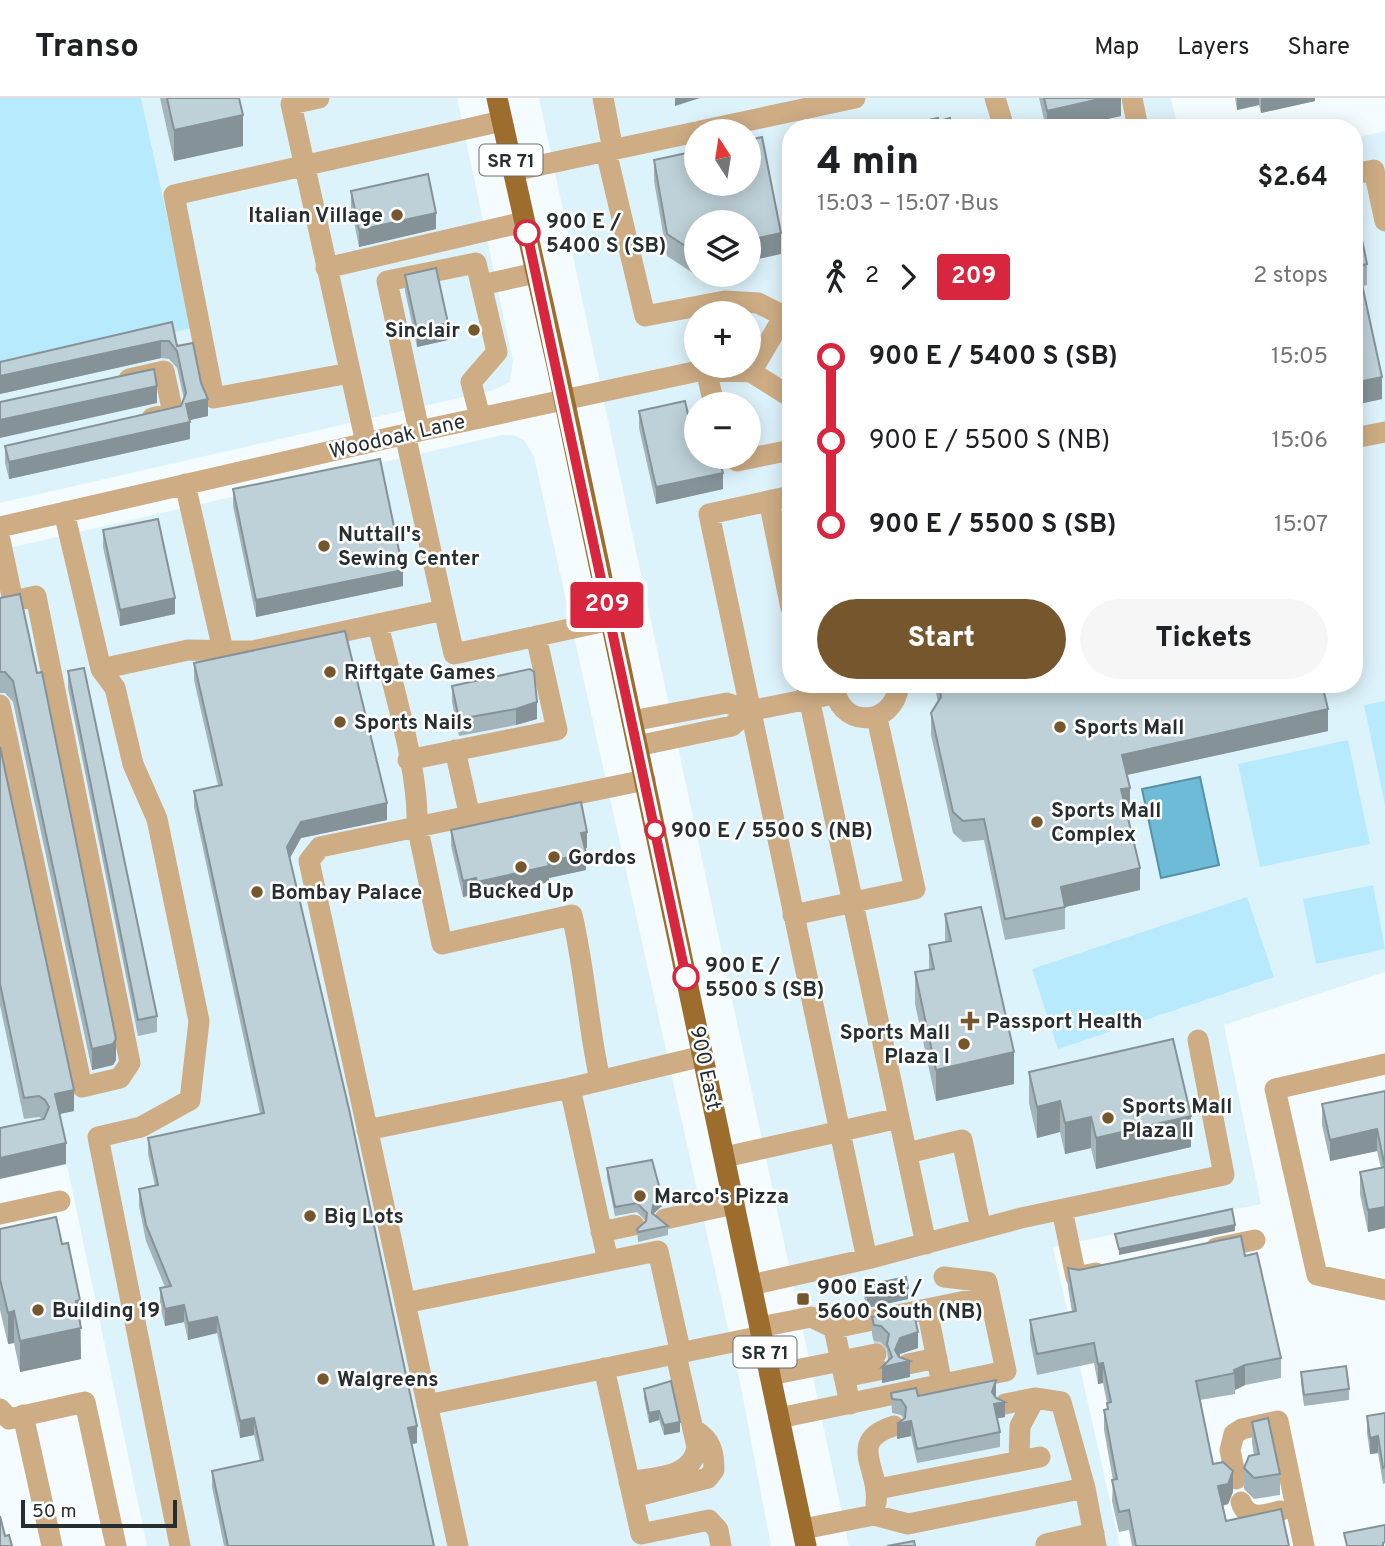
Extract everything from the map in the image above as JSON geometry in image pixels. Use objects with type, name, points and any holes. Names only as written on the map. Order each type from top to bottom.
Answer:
[{"type":"main road","name":"900 East","points":[[497,98],[564,399],[804,1537]]},
{"type":"street","points":[[319,98],[291,104],[303,169],[366,443]]},
{"type":"street","points":[[603,98],[610,151],[645,316],[725,301],[758,303],[782,315]]},
{"type":"street","points":[[996,98],[1002,119]]},
{"type":"street","points":[[1132,98],[1136,119]]},
{"type":"street","points":[[791,119],[841,99]]},
{"type":"street","points":[[350,373],[214,398],[174,195],[303,169],[502,121]]},
{"type":"street","points":[[761,124],[782,121]]},
{"type":"street","points":[[513,172],[684,135]]},
{"type":"street","points":[[1363,172],[1374,170],[1385,220]]},
{"type":"street","points":[[326,268],[524,222]]},
{"type":"street","points":[[480,417],[471,382],[497,352],[476,263],[387,281],[454,654],[611,620]]},
{"type":"street","points":[[481,285],[536,273]]},
{"type":"street","points":[[761,357],[782,326]]},
{"type":"street","points":[[114,382],[164,371],[173,413],[133,422]]},
{"type":"street","name":"Woodoak Lane","points":[[0,527],[412,432],[684,374]]},
{"type":"street","name":"Woodoak Lane","points":[[761,378],[782,391]]},
{"type":"street","points":[[1363,436],[1385,432]]},
{"type":"street","points":[[761,456],[782,452]]},
{"type":"street","points":[[185,484],[223,650]]},
{"type":"street","points":[[782,498],[709,513],[867,1259]]},
{"type":"street","points":[[769,501],[782,564]]},
{"type":"street","points":[[64,512],[100,669],[115,688],[132,764],[157,819],[199,1021],[190,1100],[141,1127],[98,1137],[180,1546]]},
{"type":"street","points":[[0,540],[7,602],[36,596],[130,1063],[121,1078],[82,1087],[0,705]]},
{"type":"street","points":[[100,669],[188,650],[253,651],[444,610]]},
{"type":"street","points":[[377,624],[408,760],[417,806],[417,825],[442,944],[572,915],[585,972],[589,1030],[600,1080]]},
{"type":"street","points":[[408,760],[557,730],[536,636]]},
{"type":"street","points":[[637,746],[732,726],[749,711],[805,693]]},
{"type":"street","points":[[808,693],[926,1244]]},
{"type":"street","points":[[836,693],[843,708],[852,715],[877,718],[892,706],[896,693]]},
{"type":"street","points":[[632,721],[727,702],[749,711]]},
{"type":"street","points":[[793,915],[915,889],[877,718]]},
{"type":"street","points":[[455,750],[470,817]]},
{"type":"street","points":[[457,1546],[309,861],[320,847],[645,780]]},
{"type":"street","points":[[751,1285],[1062,1210],[1224,1175],[1198,1040]]},
{"type":"street","points":[[367,1130],[703,1056]]},
{"type":"street","points":[[1385,1064],[1275,1089],[1317,1275],[1385,1290]]},
{"type":"street","points":[[570,1087],[608,1261]]},
{"type":"street","points":[[725,1157],[899,1118]]},
{"type":"street","points":[[906,1153],[962,1140],[981,1229]]},
{"type":"street","points":[[0,1214],[60,1202]]},
{"type":"street","points":[[665,1219],[734,1204]]},
{"type":"street","points":[[1062,1210],[1076,1278],[1115,1269]]},
{"type":"street","points":[[601,1233],[635,1225]]},
{"type":"street","points":[[1191,1254],[1255,1240]]},
{"type":"street","points":[[405,1303],[658,1251],[693,1429],[710,1444],[714,1470],[700,1483],[631,1490]]},
{"type":"street","points":[[779,1418],[1006,1371],[987,1282],[944,1277]]},
{"type":"street","points":[[427,1405],[679,1354],[811,1317],[834,1328],[990,1296]]},
{"type":"street","points":[[927,1309],[924,1346],[942,1385]]},
{"type":"street","points":[[834,1328],[850,1404]]},
{"type":"street","points":[[770,1375],[877,1356]]},
{"type":"street","points":[[604,1368],[641,1534],[709,1520],[718,1530],[721,1546]]},
{"type":"street","points":[[1019,1461],[1020,1426],[1035,1398]]},
{"type":"street","points":[[1005,1404],[1035,1398],[1061,1402],[1085,1488],[1095,1539],[1046,1544]]},
{"type":"street","points":[[0,1409],[9,1419],[85,1402],[116,1546]]},
{"type":"street","points":[[23,1415],[52,1546]]},
{"type":"street","points":[[1236,1479],[1230,1450],[1234,1434],[1278,1421],[1304,1546]]},
{"type":"street","points":[[874,1515],[878,1489],[867,1449],[870,1438],[879,1430],[894,1426]]},
{"type":"street","points":[[878,1489],[1041,1457]]},
{"type":"street","points":[[804,1537],[874,1515],[908,1524],[1085,1488]]},
{"type":"street","points":[[1241,1502],[1246,1511],[1254,1515],[1296,1508]]},
{"type":"shaded area","points":[[0,98],[141,98],[192,328],[0,373]]},
{"type":"shaded area","points":[[141,98],[457,98],[513,361],[510,382],[494,390],[0,503],[0,373],[192,327]]},
{"type":"shaded area","points":[[539,98],[1171,98],[1176,119],[782,119],[782,693],[1363,693],[1363,136],[1385,131],[1385,972],[1224,1025],[1261,1204],[1053,1247],[1120,1546],[849,1546]]},
{"type":"shaded area","points":[[502,435],[514,435],[524,440],[534,456],[741,1387],[771,1546],[147,1546],[67,1165],[0,1179],[0,550]]},
{"type":"shaded area","points":[[1385,701],[1385,805],[1364,705]]},
{"type":"shaded area","points":[[1348,740],[1370,844],[1260,867],[1238,764]]},
{"type":"shaded area","points":[[1200,777],[1219,865],[1161,878],[1142,789]]},
{"type":"shaded area","points":[[1373,885],[1385,949],[1316,964],[1303,899]]},
{"type":"shaded area","points":[[1247,897],[1274,977],[1058,1049],[1032,969]]},
{"type":"building","points":[[167,98],[239,98],[243,115],[174,130]]},
{"type":"building","points":[[1044,98],[1104,98],[1047,111]]},
{"type":"building","points":[[761,137],[781,233],[761,237],[761,210],[684,210],[684,245],[667,234],[654,160],[684,154],[684,196],[761,196]]},
{"type":"building","points":[[428,174],[436,213],[359,230],[351,191]]},
{"type":"building","points":[[1363,245],[1367,264],[1363,265]]},
{"type":"building","points":[[436,268],[448,323],[417,330],[405,275]]},
{"type":"building","points":[[1363,289],[1382,377],[1363,381]]},
{"type":"building","points":[[172,322],[177,346],[193,343],[201,383],[208,399],[186,404],[190,422],[9,462],[5,446],[181,406],[186,393],[177,351],[169,341],[0,376],[0,362]]},
{"type":"building","points":[[154,369],[157,386],[0,420],[0,402]]},
{"type":"building","points":[[684,401],[684,469],[722,469],[723,473],[656,487],[639,411]]},
{"type":"building","points":[[380,459],[403,570],[256,600],[233,489]]},
{"type":"building","points":[[158,519],[175,598],[120,610],[103,530]]},
{"type":"building","points":[[20,594],[37,673],[42,672],[116,1039],[113,1044],[92,1049],[13,681],[5,672],[0,672],[0,598]]},
{"type":"building","points":[[345,631],[387,803],[301,822],[287,847],[349,1109],[417,1426],[408,1428],[434,1546],[228,1546],[212,1471],[263,1460],[254,1418],[240,1421],[217,1317],[188,1323],[184,1305],[165,1309],[160,1288],[171,1286],[146,1225],[139,1189],[158,1185],[148,1138],[264,1113],[194,791],[222,785],[194,663]]},
{"type":"building","points":[[84,668],[157,1016],[138,1020],[68,671]]},
{"type":"building","points":[[530,669],[534,672],[537,702],[516,709],[459,719],[452,686]]},
{"type":"building","name":"Sports Mall Complex","points":[[940,693],[1324,693],[1328,709],[1122,755],[1130,788],[1121,789],[1140,868],[1061,887],[1065,907],[1005,919],[984,819],[963,821],[953,812],[931,713],[941,697]]},
{"type":"building","points":[[0,747],[74,1090],[55,1094],[66,1143],[0,1158],[0,1128],[44,1119],[49,1107],[39,1096],[24,1098],[0,984]]},
{"type":"building","points":[[581,802],[587,832],[581,833],[586,853],[548,862],[549,866],[477,882],[476,878],[463,881],[451,830]]},
{"type":"building","name":"Sports Mall Plaza I","points":[[981,907],[1014,1052],[936,1070],[915,972],[934,969],[929,945],[951,941],[945,914]]},
{"type":"building","points":[[1173,1039],[1191,1116],[1096,1138],[1091,1117],[1065,1123],[1060,1101],[1037,1107],[1029,1072]]},
{"type":"building","points":[[1385,1091],[1385,1167],[1377,1129],[1330,1140],[1322,1104]]},
{"type":"building","points":[[652,1160],[662,1197],[653,1205],[652,1213],[668,1226],[638,1232],[637,1229],[646,1221],[647,1213],[637,1203],[615,1207],[607,1168]]},
{"type":"building","points":[[1385,1167],[1385,1207],[1368,1210],[1360,1172]]},
{"type":"building","points":[[1232,1209],[1235,1225],[1119,1249],[1115,1234]]},
{"type":"building","name":"Building 19","points":[[56,1217],[62,1244],[68,1243],[80,1300],[76,1301],[81,1328],[20,1341],[14,1311],[8,1313],[0,1279],[0,1229]]},
{"type":"building","points":[[1241,1236],[1245,1256],[1257,1253],[1281,1358],[1245,1365],[1234,1370],[1235,1373],[1196,1381],[1213,1464],[1223,1462],[1233,1471],[1228,1484],[1218,1486],[1226,1521],[1281,1509],[1289,1546],[1136,1546],[1129,1510],[1119,1512],[1112,1480],[1117,1479],[1104,1410],[1108,1409],[1107,1403],[1111,1402],[1103,1363],[1098,1364],[1094,1343],[1037,1354],[1030,1320],[1076,1311],[1068,1268],[1079,1270]]},
{"type":"building","points":[[906,1277],[908,1288],[867,1297],[864,1286]]},
{"type":"building","points":[[913,1309],[918,1332],[900,1338],[895,1350],[899,1357],[910,1361],[882,1367],[892,1357],[887,1344],[889,1334],[881,1326],[874,1325],[872,1317]]},
{"type":"building","points":[[1346,1366],[1349,1389],[1304,1395],[1301,1372]]},
{"type":"building","points":[[996,1380],[992,1392],[996,1398],[1005,1402],[994,1404],[1000,1432],[917,1449],[911,1421],[897,1424],[905,1418],[906,1407],[901,1400],[892,1399],[891,1393],[916,1388],[918,1396]]},
{"type":"building","points":[[671,1381],[680,1422],[664,1425],[659,1411],[649,1413],[644,1389]]},
{"type":"building","points":[[1385,1413],[1383,1468],[1378,1436],[1370,1438],[1367,1416]]},
{"type":"building","points":[[1268,1418],[1280,1474],[1254,1478],[1244,1468],[1249,1456],[1259,1454],[1252,1422]]},
{"type":"building","points":[[0,1516],[5,1536],[9,1535],[12,1546],[0,1546]]},
{"type":"building","points":[[1385,1525],[1383,1546],[1347,1546],[1344,1533]]},
{"type":"building","points":[[914,1541],[915,1546],[887,1546]]},
{"type":"tunnel","points":[[874,1344],[910,1336]]},
{"type":"bus line","name":"209","points":[[527,233],[686,977]]},
{"type":"place","name":"Italian Village","points":[[397,215]]},
{"type":"place","name":"900 E / 5400 S (SB)","points":[[527,233]]},
{"type":"place","name":"Sinclair","points":[[474,330]]},
{"type":"place","name":"Nuttall's Sewing Center","points":[[324,546]]},
{"type":"place","name":"Riftgate Games","points":[[330,672]]},
{"type":"place","name":"Sports Nails","points":[[340,722]]},
{"type":"place","name":"Sports Mall","points":[[1060,727]]},
{"type":"place","name":"Sports Mall Complex","points":[[1037,822]]},
{"type":"place","name":"900 E / 5500 S (NB)","points":[[655,830]]},
{"type":"place","name":"Gordos","points":[[554,857]]},
{"type":"place","name":"Bucked Up","points":[[521,867]]},
{"type":"place","name":"Bombay Palace","points":[[257,892]]},
{"type":"place","name":"900 E / 5500 S (SB)","points":[[686,977]]},
{"type":"place","name":"Passport Health","points":[[970,1021]]},
{"type":"place","name":"Sports Mall Plaza I","points":[[964,1044]]},
{"type":"place","name":"Sports Mall Plaza II","points":[[1108,1118]]},
{"type":"place","name":"Marco's Pizza","points":[[640,1196]]},
{"type":"place","name":"Big Lots","points":[[310,1216]]},
{"type":"place","name":"900 East / 5600 South (NB)","points":[[803,1299]]},
{"type":"place","name":"Building 19","points":[[38,1310]]},
{"type":"place","name":"Walgreens","points":[[323,1379]]}]
